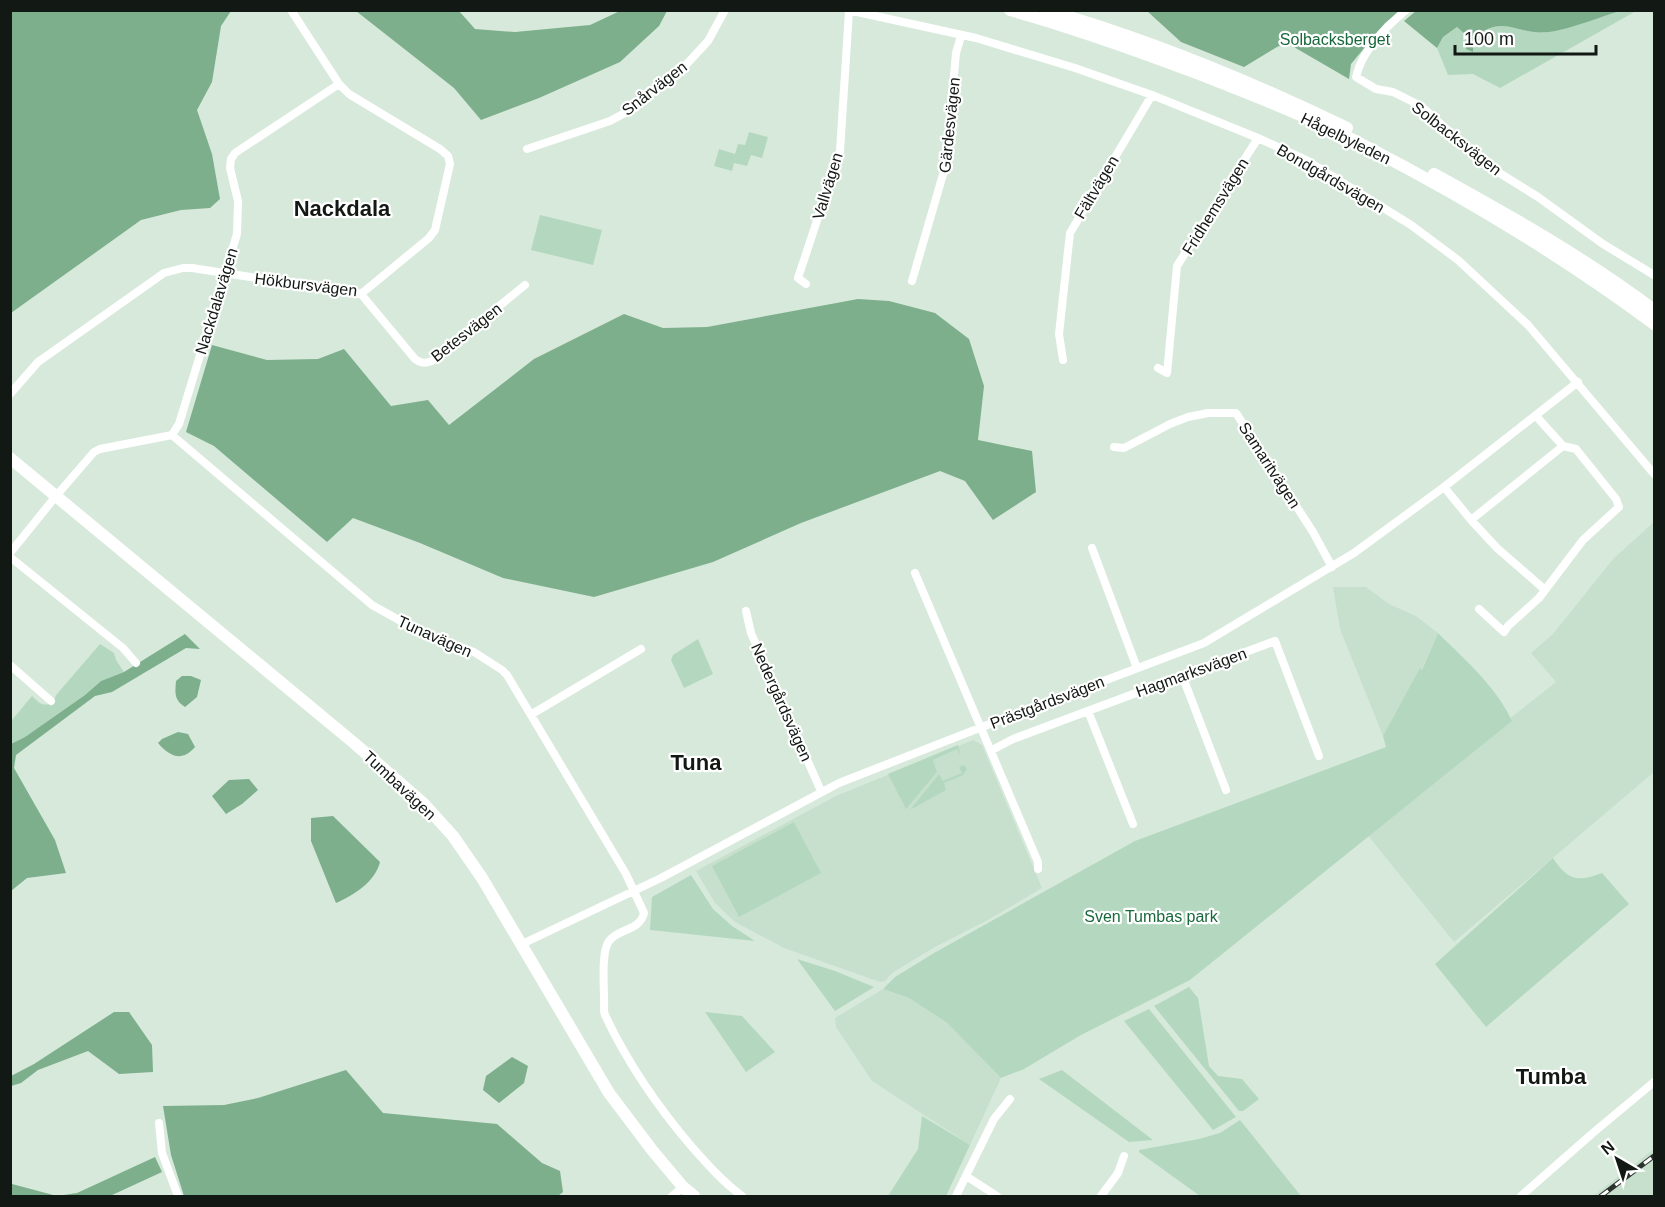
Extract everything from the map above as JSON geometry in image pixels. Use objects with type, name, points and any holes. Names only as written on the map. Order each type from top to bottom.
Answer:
[{"type":"main road","name":"Hågelbyleden","points":[[1010,10],[1132,48],[1248,93],[1364,145],[1486,212],[1600,285],[1654,324]]},
{"type":"main road","name":"Hågelbyleden","points":[[1046,10],[1134,39],[1253,85],[1367,138],[1489,204],[1606,275],[1654,310]]},
{"type":"main road","name":"Tumbavägen","points":[[10,458],[354,743],[423,803],[449,832],[482,878],[609,1093],[652,1150],[694,1197]]},
{"type":"street","name":"Hökbursvägen","points":[[10,394],[38,362],[164,273],[192,268],[361,294],[429,238],[435,230],[450,161],[448,156],[356,98],[339,84],[291,10]]},
{"type":"street","name":"Snårvägen","points":[[526,149],[610,121],[623,114],[684,67],[708,41],[725,10]]},
{"type":"street","name":"Solbacksvägen","points":[[1406,10],[1386,28],[1359,63],[1356,77],[1376,89],[1393,92],[1420,106],[1485,164],[1654,275]]},
{"type":"street","name":"Bondgårdsvägen","points":[[848,11],[976,38],[1075,68],[1152,95],[1306,160],[1411,225],[1458,260],[1528,325],[1654,474]]},
{"type":"street","name":"Vallvägen","points":[[806,284],[798,278],[840,151],[848,11]]},
{"type":"street","name":"Gärdesvägen","points":[[912,281],[946,164],[956,53],[961,36]]},
{"type":"street","name":"Nackdalavägen","points":[[172,435],[179,424],[237,234],[238,201],[230,168],[231,159],[235,153],[339,84]]},
{"type":"street","name":"Fältvägen","points":[[1063,360],[1059,334],[1070,233],[1152,95]]},
{"type":"street","name":"Fridhemsvägen","points":[[1158,368],[1167,374],[1178,266],[1258,138]]},
{"type":"street","name":"Betesvägen","points":[[361,294],[415,359],[426,363],[432,361],[525,285]]},
{"type":"street","name":"Prästgårdsvägen","points":[[520,945],[634,892],[821,791],[1204,643],[1354,554],[1578,382]]},
{"type":"street","name":"Samaritvägen","points":[[1114,447],[1124,448],[1188,417],[1208,412],[1236,412],[1313,532],[1332,567]]},
{"type":"street","points":[[1479,609],[1504,632],[1539,598],[1583,540],[1619,507],[1616,499],[1576,449],[1563,446],[1536,416]]},
{"type":"street","points":[[136,663],[123,648],[10,555],[56,495],[94,453],[100,449],[172,435]]},
{"type":"street","name":"Tunavägen","points":[[172,435],[372,605],[424,634],[474,652],[502,670],[532,714],[634,892]]},
{"type":"street","points":[[1471,520],[1563,446]]},
{"type":"street","points":[[1444,487],[1497,548],[1544,590]]},
{"type":"street","points":[[1092,548],[1137,668]]},
{"type":"street","points":[[915,573],[992,750],[1038,862],[1038,869]]},
{"type":"street","name":"Nedergårdsvägen","points":[[747,611],[751,633],[821,791]]},
{"type":"street","name":"Hagmarksvägen","points":[[992,750],[1013,739],[1275,641],[1319,756]]},
{"type":"street","points":[[532,714],[641,650]]},
{"type":"street","points":[[10,665],[51,701]]},
{"type":"street","points":[[1182,675],[1226,790]]},
{"type":"street","points":[[1088,711],[1133,824]]},
{"type":"street","points":[[634,892],[644,916],[638,924],[612,938],[606,948],[604,1011],[618,1042],[640,1080],[717,1175],[742,1197]]},
{"type":"street","points":[[1521,1197],[1654,1082]]},
{"type":"street","points":[[956,1197],[994,1119],[1010,1100]]},
{"type":"street","points":[[159,1123],[162,1153],[178,1197]]},
{"type":"street","points":[[1101,1197],[1118,1173],[1124,1156]]},
{"type":"street","points":[[966,1176],[998,1197]]},
{"type":"street","points":[[672,1197],[683,1187]]},
{"type":"shaded area","points":[[1654,522],[1654,772],[1454,942],[1361,827],[1480,742],[1556,682],[1531,653],[1553,634],[1613,559]]},
{"type":"shaded area","points":[[1333,587],[1366,587],[1389,604],[1416,616],[1438,633],[1414,687],[1383,736],[1340,629]]},
{"type":"shaded area","points":[[973,740],[982,745],[1042,888],[988,920],[935,947],[892,973],[885,981],[880,982],[784,948],[735,922],[715,903],[696,871],[836,796]]},
{"type":"shaded area","points":[[883,989],[909,998],[948,1024],[1001,1078],[970,1145],[872,1081],[836,1027],[835,1018]]},
{"type":"shaded area","points":[[1654,1149],[1654,1196],[1593,1196]]},
{"type":"green space","points":[[11,10],[231,11],[221,26],[212,82],[197,110],[212,154],[220,199],[210,208],[181,210],[141,220],[11,313]]},
{"type":"green space","points":[[1417,10],[1620,11],[1557,31],[1537,32],[1503,26],[1495,27],[1474,37],[1473,52],[1466,49],[1467,36],[1457,27],[1443,37],[1437,48],[1404,21]]},
{"type":"green space","points":[[356,11],[459,11],[475,29],[515,32],[590,25],[620,11],[667,11],[659,26],[620,62],[539,98],[481,120],[454,88]]},
{"type":"green space","name":"Solbacksberget","points":[[1147,11],[1400,11],[1385,23],[1351,64],[1349,79],[1287,43],[1244,67],[1181,42]]},
{"type":"green space","points":[[1620,11],[1636,11],[1500,88],[1473,74],[1448,75],[1437,48],[1443,37],[1457,27],[1467,36],[1473,52],[1474,37],[1495,27],[1504,26],[1537,32],[1557,31]]},
{"type":"green space","points":[[749,132],[768,137],[762,158],[751,155],[747,166],[734,163],[732,171],[714,166],[719,149],[735,154],[738,144],[745,145]]},
{"type":"green space","points":[[540,215],[602,230],[593,265],[531,250]]},
{"type":"green space","points":[[858,299],[889,301],[935,313],[969,339],[984,386],[978,440],[1032,451],[1036,492],[993,520],[965,481],[940,471],[801,523],[713,562],[594,597],[503,578],[353,518],[327,542],[214,446],[186,432],[212,345],[267,360],[318,359],[344,349],[391,406],[428,400],[449,425],[534,359],[624,314],[663,328],[707,327]]},
{"type":"green space","name":"Sven Tumbas park","points":[[1438,633],[1488,685],[1512,721],[1190,980],[1081,1035],[1024,1069],[1001,1078],[947,1023],[909,998],[883,989],[895,977],[934,953],[1135,841],[1386,747],[1383,736],[1420,668],[1422,670]]},
{"type":"green space","points":[[185,634],[200,649],[186,648],[112,692],[95,696],[16,755],[14,768],[55,840],[66,873],[27,878],[11,891],[11,744],[25,737],[85,695],[101,681],[124,672]]},
{"type":"green space","points":[[698,639],[713,674],[684,688],[671,660],[673,655]]},
{"type":"green space","points":[[100,644],[114,653],[124,672],[101,681],[25,737],[11,744],[11,721],[32,696],[41,704],[52,703],[57,694]]},
{"type":"green space","points":[[182,676],[191,676],[201,680],[197,697],[185,707],[177,699],[176,693],[176,681]]},
{"type":"green space","points":[[178,732],[188,734],[195,747],[181,756],[167,752],[158,743]]},
{"type":"green space","points":[[958,745],[961,756],[957,749],[933,760],[937,772],[906,809],[888,774]]},
{"type":"green space","points":[[964,765],[967,769],[963,775],[944,783],[946,790],[910,810],[939,774],[943,781],[962,773],[959,767]]},
{"type":"green space","points":[[249,779],[258,790],[226,814],[212,796],[229,780]]},
{"type":"green space","points":[[333,816],[380,862],[369,882],[357,892],[336,903],[311,841],[311,818]]},
{"type":"green space","points":[[794,822],[821,873],[739,917],[712,866]]},
{"type":"green space","points":[[1553,858],[1558,866],[1574,878],[1586,878],[1602,873],[1629,904],[1486,1027],[1435,964]]},
{"type":"green space","points":[[691,875],[713,909],[732,926],[755,941],[650,930],[652,897]]},
{"type":"green space","points":[[797,959],[835,971],[874,987],[835,1011]]},
{"type":"green space","points":[[1189,987],[1198,998],[1209,1066],[1218,1076],[1242,1079],[1259,1099],[1243,1111],[1239,1111],[1154,1006]]},
{"type":"green space","points":[[1149,1009],[1236,1117],[1213,1130],[1124,1021]]},
{"type":"green space","points":[[114,1012],[129,1012],[152,1045],[153,1072],[119,1074],[88,1051],[38,1070],[21,1083],[11,1086],[11,1076],[34,1064]]},
{"type":"green space","points":[[705,1012],[742,1016],[775,1052],[746,1072]]},
{"type":"green space","points":[[512,1057],[528,1066],[524,1083],[499,1103],[483,1090],[486,1076]]},
{"type":"green space","points":[[346,1070],[383,1113],[497,1124],[542,1163],[560,1171],[563,1192],[558,1196],[184,1196],[171,1155],[163,1106],[224,1105],[258,1098]]},
{"type":"green space","points":[[1062,1070],[1153,1140],[1129,1142],[1039,1079]]},
{"type":"green space","points":[[922,1116],[970,1145],[946,1196],[888,1196],[918,1149]]},
{"type":"green space","points":[[1240,1120],[1301,1196],[1200,1196],[1139,1152],[1139,1150],[1220,1133]]},
{"type":"green space","points":[[155,1157],[162,1172],[110,1196],[57,1196],[77,1193]]},
{"type":"green space","points":[[11,1174],[12,1184],[57,1196],[11,1196]]},
{"type":"railway","points":[[1601,1196],[1654,1156]]},
{"type":"district","name":"Nackdala","points":[[342,208]]},
{"type":"district","name":"Tuna","points":[[696,762]]},
{"type":"district","name":"Tumba","points":[[1551,1076]]}]
